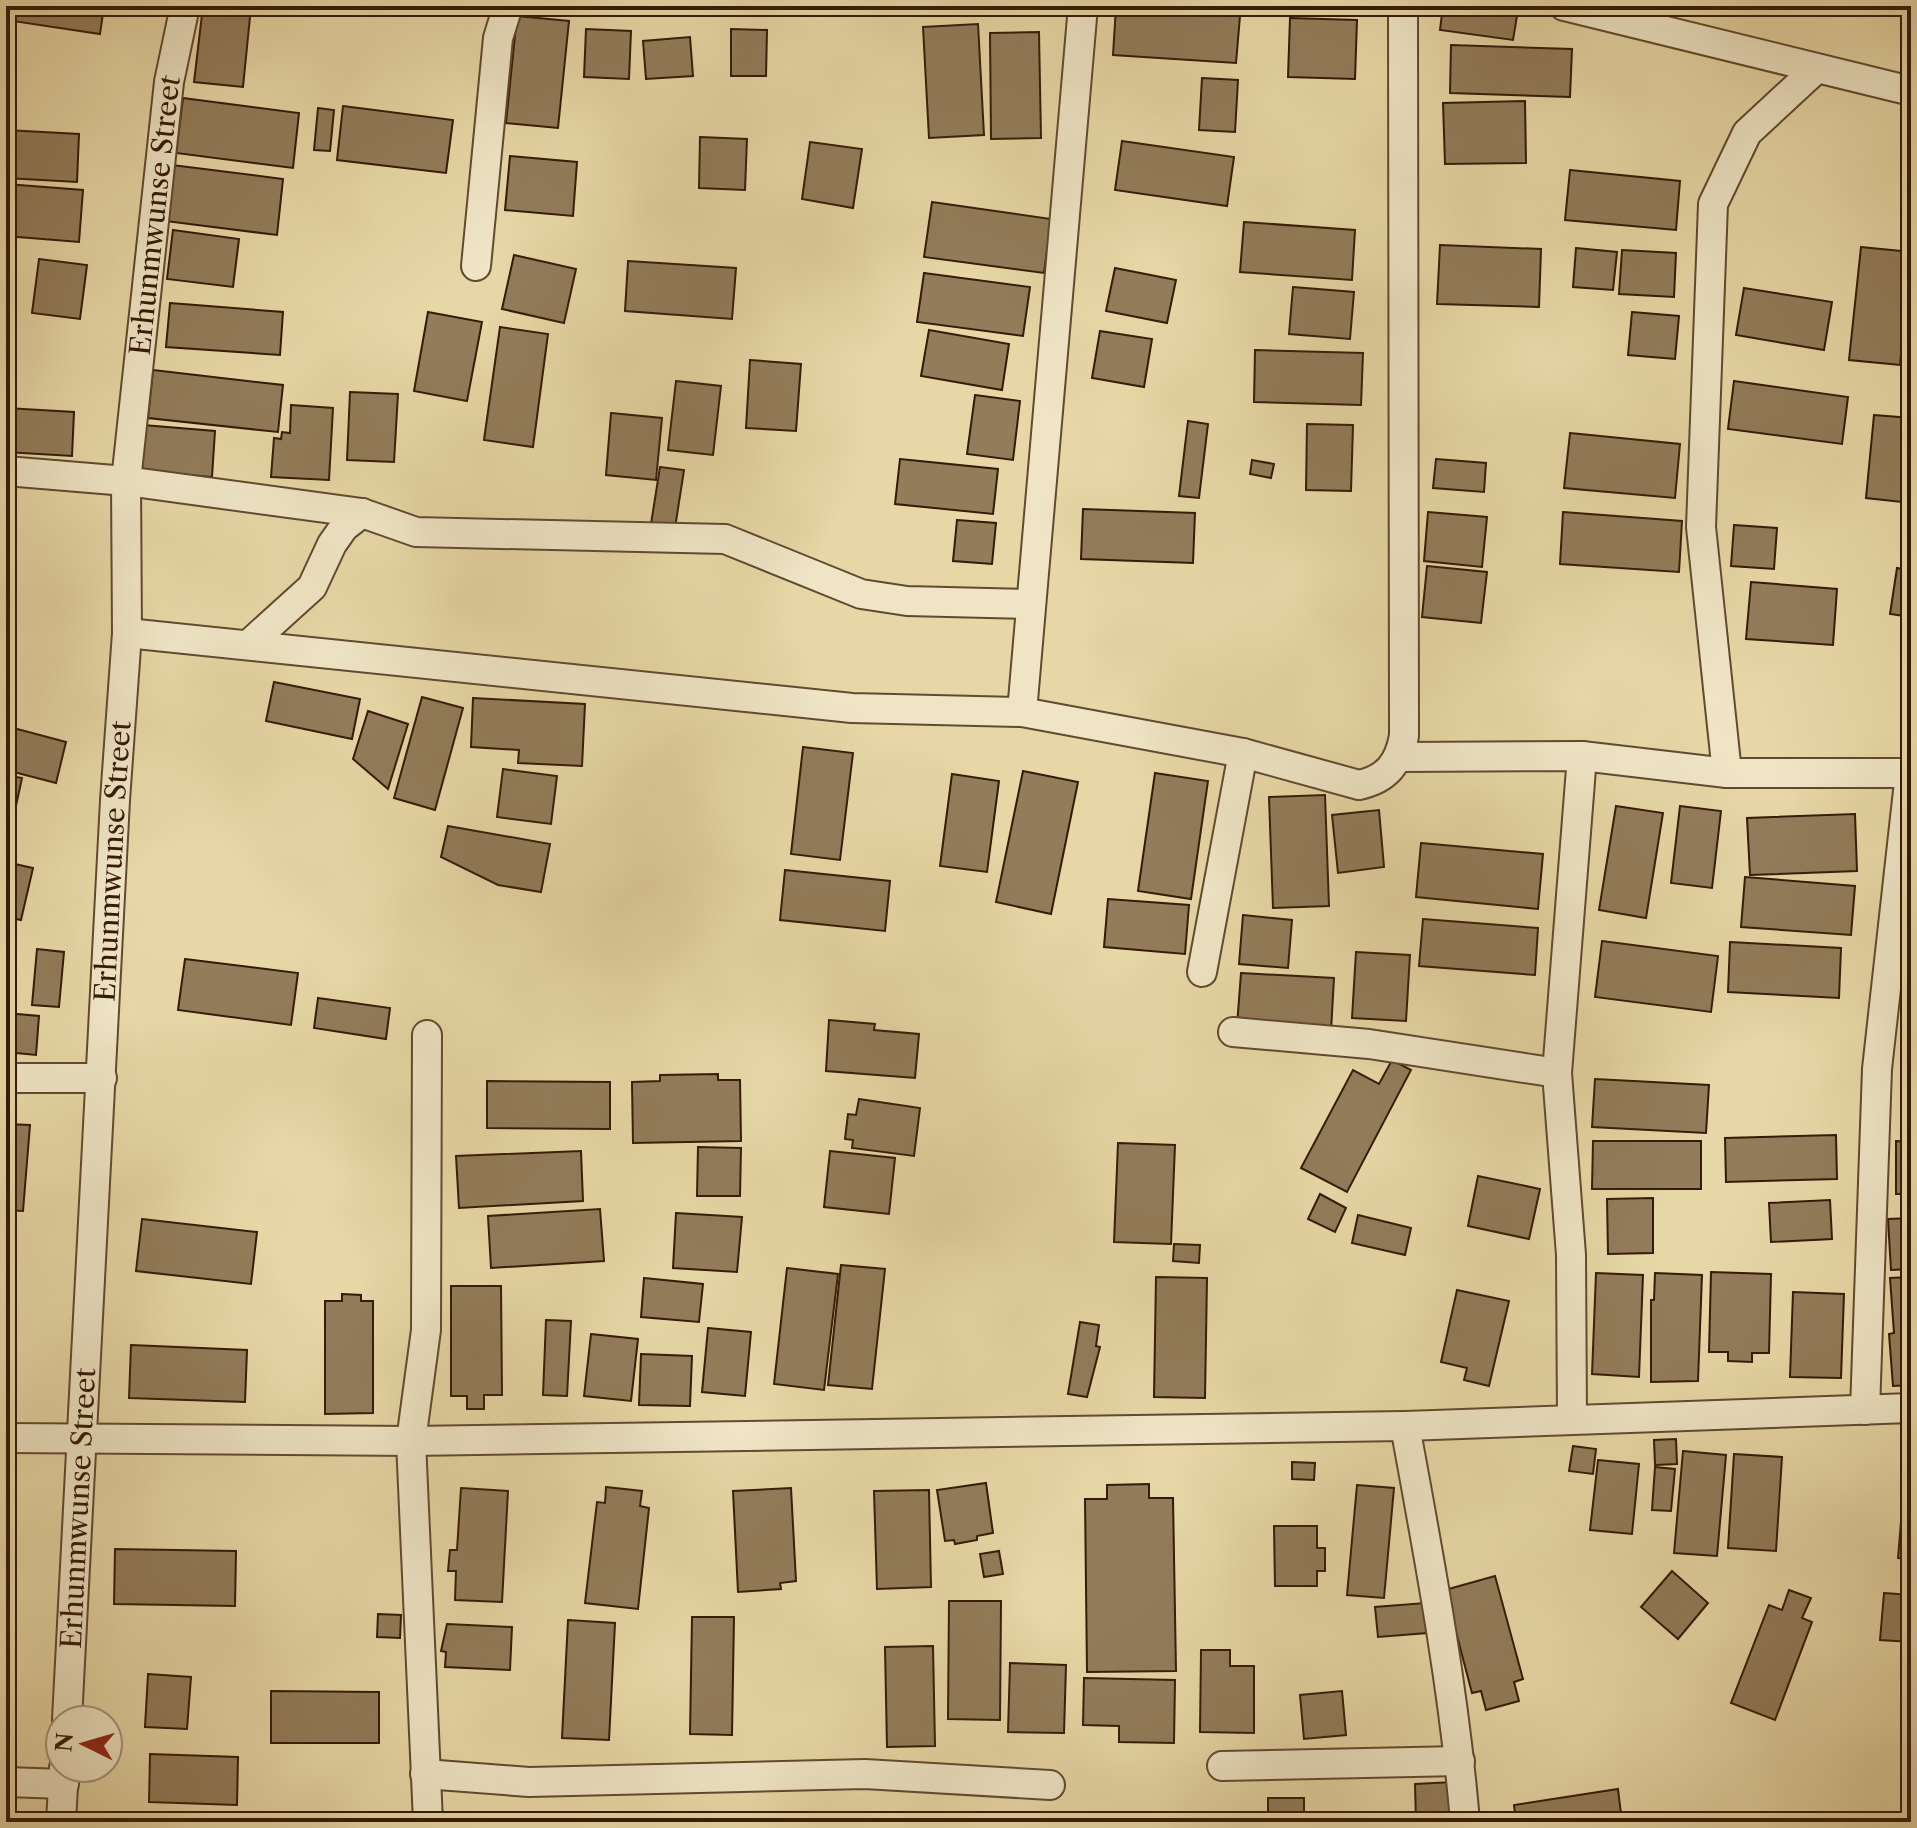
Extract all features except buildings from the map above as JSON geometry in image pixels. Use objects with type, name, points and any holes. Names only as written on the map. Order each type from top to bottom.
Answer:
[{"type":"street","name":"Erhunmwunse Street","points":[[68,1704],[115,800],[127,633],[126,481],[169,82],[185,6]]},
{"type":"street","points":[[476,266],[498,38],[508,6]]},
{"type":"street","points":[[1022,712],[1083,6]]},
{"type":"street","points":[[127,633],[852,708],[1022,712],[1243,753],[1359,785],[1381,777],[1400,757],[1404,736],[1403,6]]},
{"type":"street","points":[[1564,6],[1815,70],[1911,91]]},
{"type":"street","points":[[1727,773],[1701,527],[1713,204],[1747,133],[1815,70]]},
{"type":"street","points":[[6,471],[126,481],[362,513],[416,532],[725,539],[861,594],[907,601],[1031,604]]},
{"type":"street","points":[[248,645],[312,587],[332,544],[344,527],[362,513]]},
{"type":"street","points":[[1202,972],[1243,753]]},
{"type":"street","points":[[1400,757],[1582,756],[1727,773],[1911,773],[1877,1069],[1865,1410]]},
{"type":"street","points":[[1572,1418],[1571,1255],[1557,1073],[1582,756]]},
{"type":"street","points":[[1233,1032],[1369,1044],[1557,1073]]},
{"type":"street","points":[[427,1035],[426,1330],[411,1441],[428,1822]]},
{"type":"street","points":[[6,1078],[102,1078]]},
{"type":"street","points":[[6,1438],[411,1441],[1405,1426],[1911,1408]]},
{"type":"street","points":[[1405,1426],[1435,1586],[1460,1761],[1465,1822]]},
{"type":"street","points":[[1222,1766],[1460,1761]]},
{"type":"street","points":[[425,1774],[529,1782],[865,1774],[1050,1785]]},
{"type":"street","points":[[6,1782],[44,1778]]},
{"type":"street","points":[[61,1822],[63,1784]]}]
